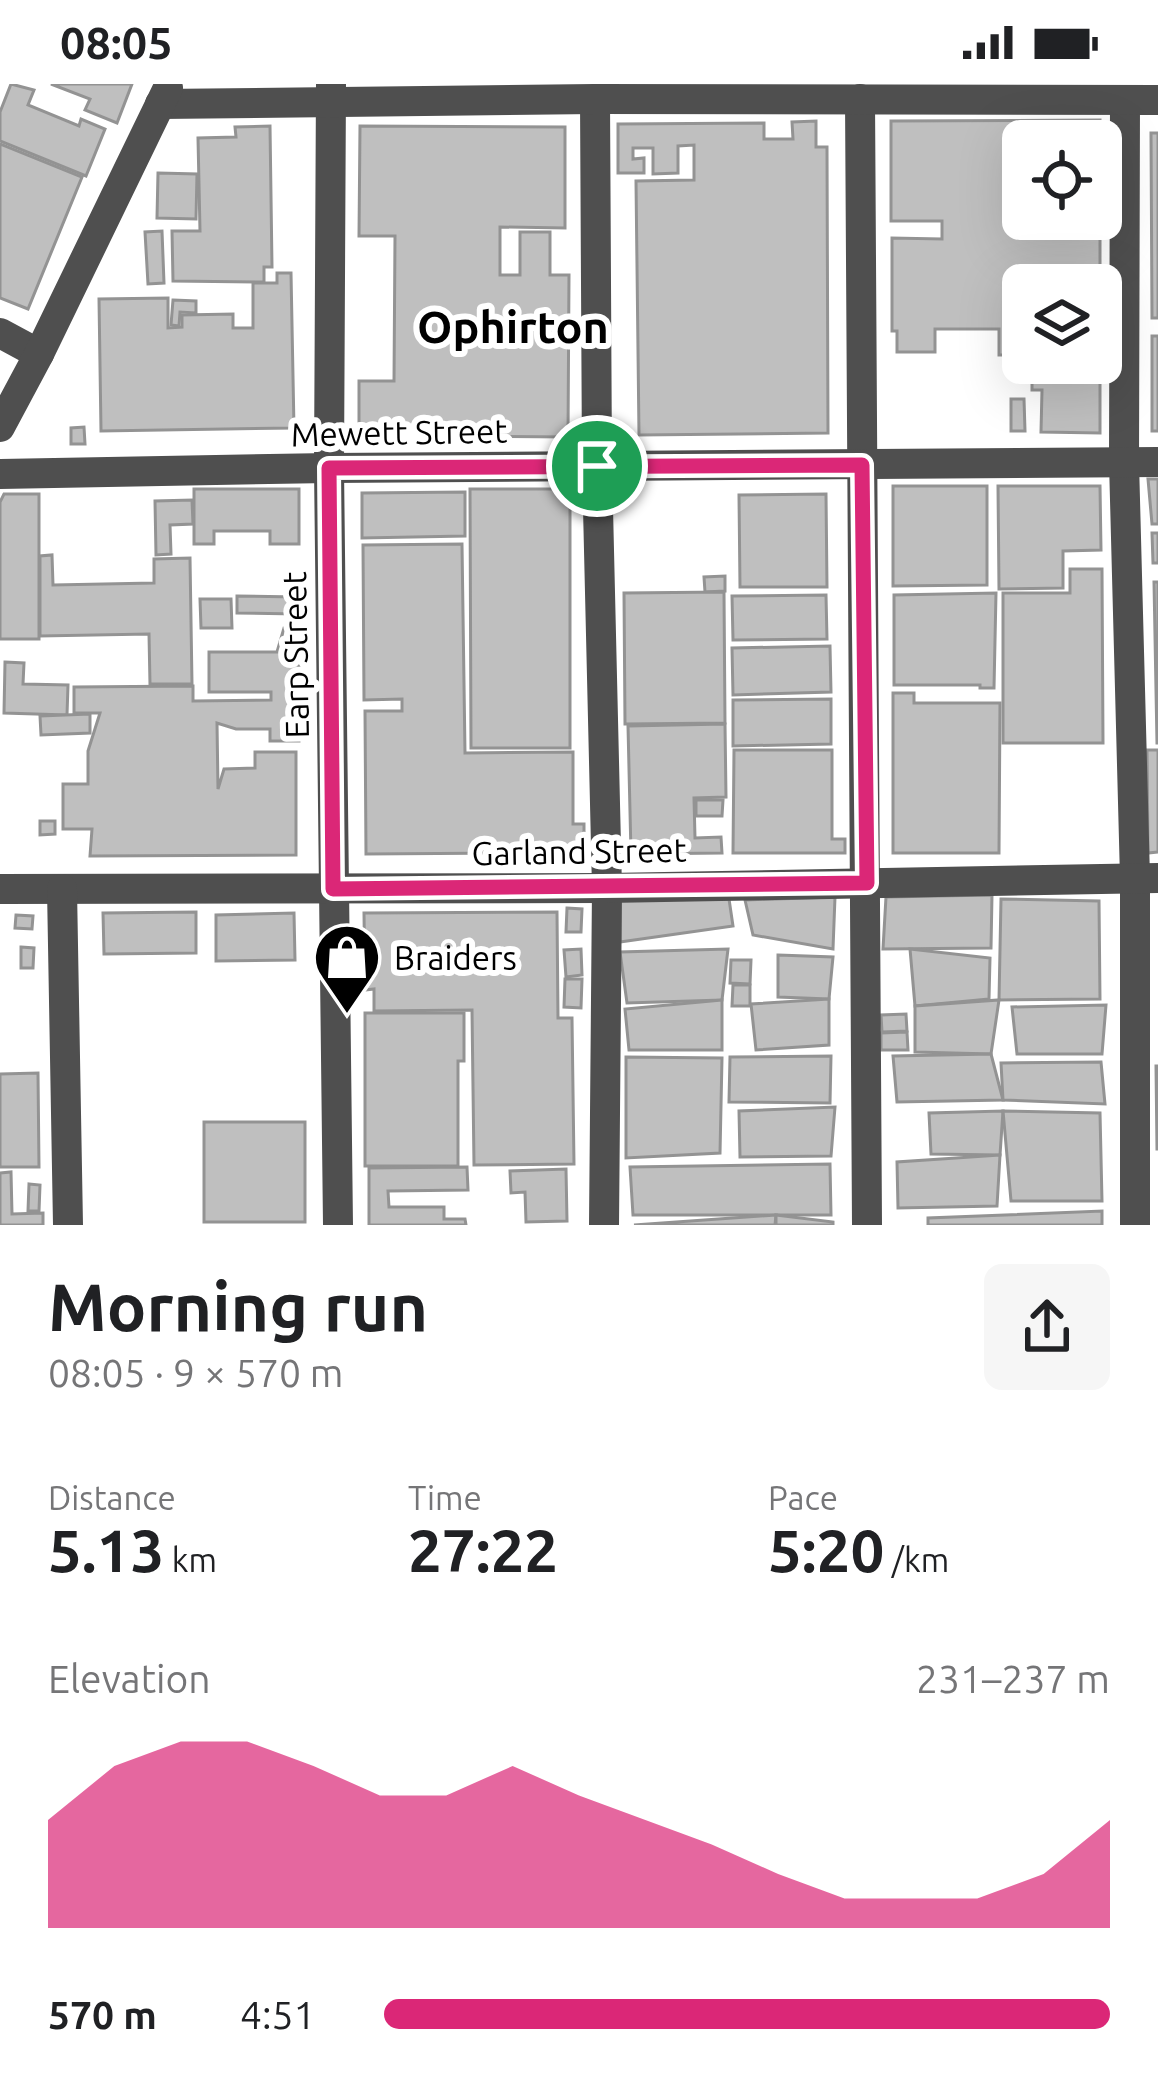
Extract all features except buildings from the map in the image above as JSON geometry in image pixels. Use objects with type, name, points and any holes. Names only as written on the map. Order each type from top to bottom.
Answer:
[{"type":"street","name":"Earp Street","points":[[332,92],[329,468],[338,1225]]},
{"type":"street","points":[[0,427],[165,94],[1158,100]]},
{"type":"street","points":[[595,99],[607,888],[604,1225]]},
{"type":"street","points":[[860,100],[867,1225]]},
{"type":"street","points":[[1125,100],[1124,462],[1147,878],[1135,1225]]},
{"type":"street","points":[[0,333],[39,354]]},
{"type":"street","name":"Mewett Street","points":[[0,474],[1158,462]]},
{"type":"street","name":"Garland Street","points":[[0,889],[607,888],[1147,878]]},
{"type":"street","points":[[62,889],[68,1225]]},
{"type":"place","name":"Braiders","points":[[347,1016]]},
{"type":"district","name":"Ophirton","points":[[513,326]]},
{"type":"route","points":[[862,465],[867,883],[333,889],[329,468],[597,466],[862,465]]}]
